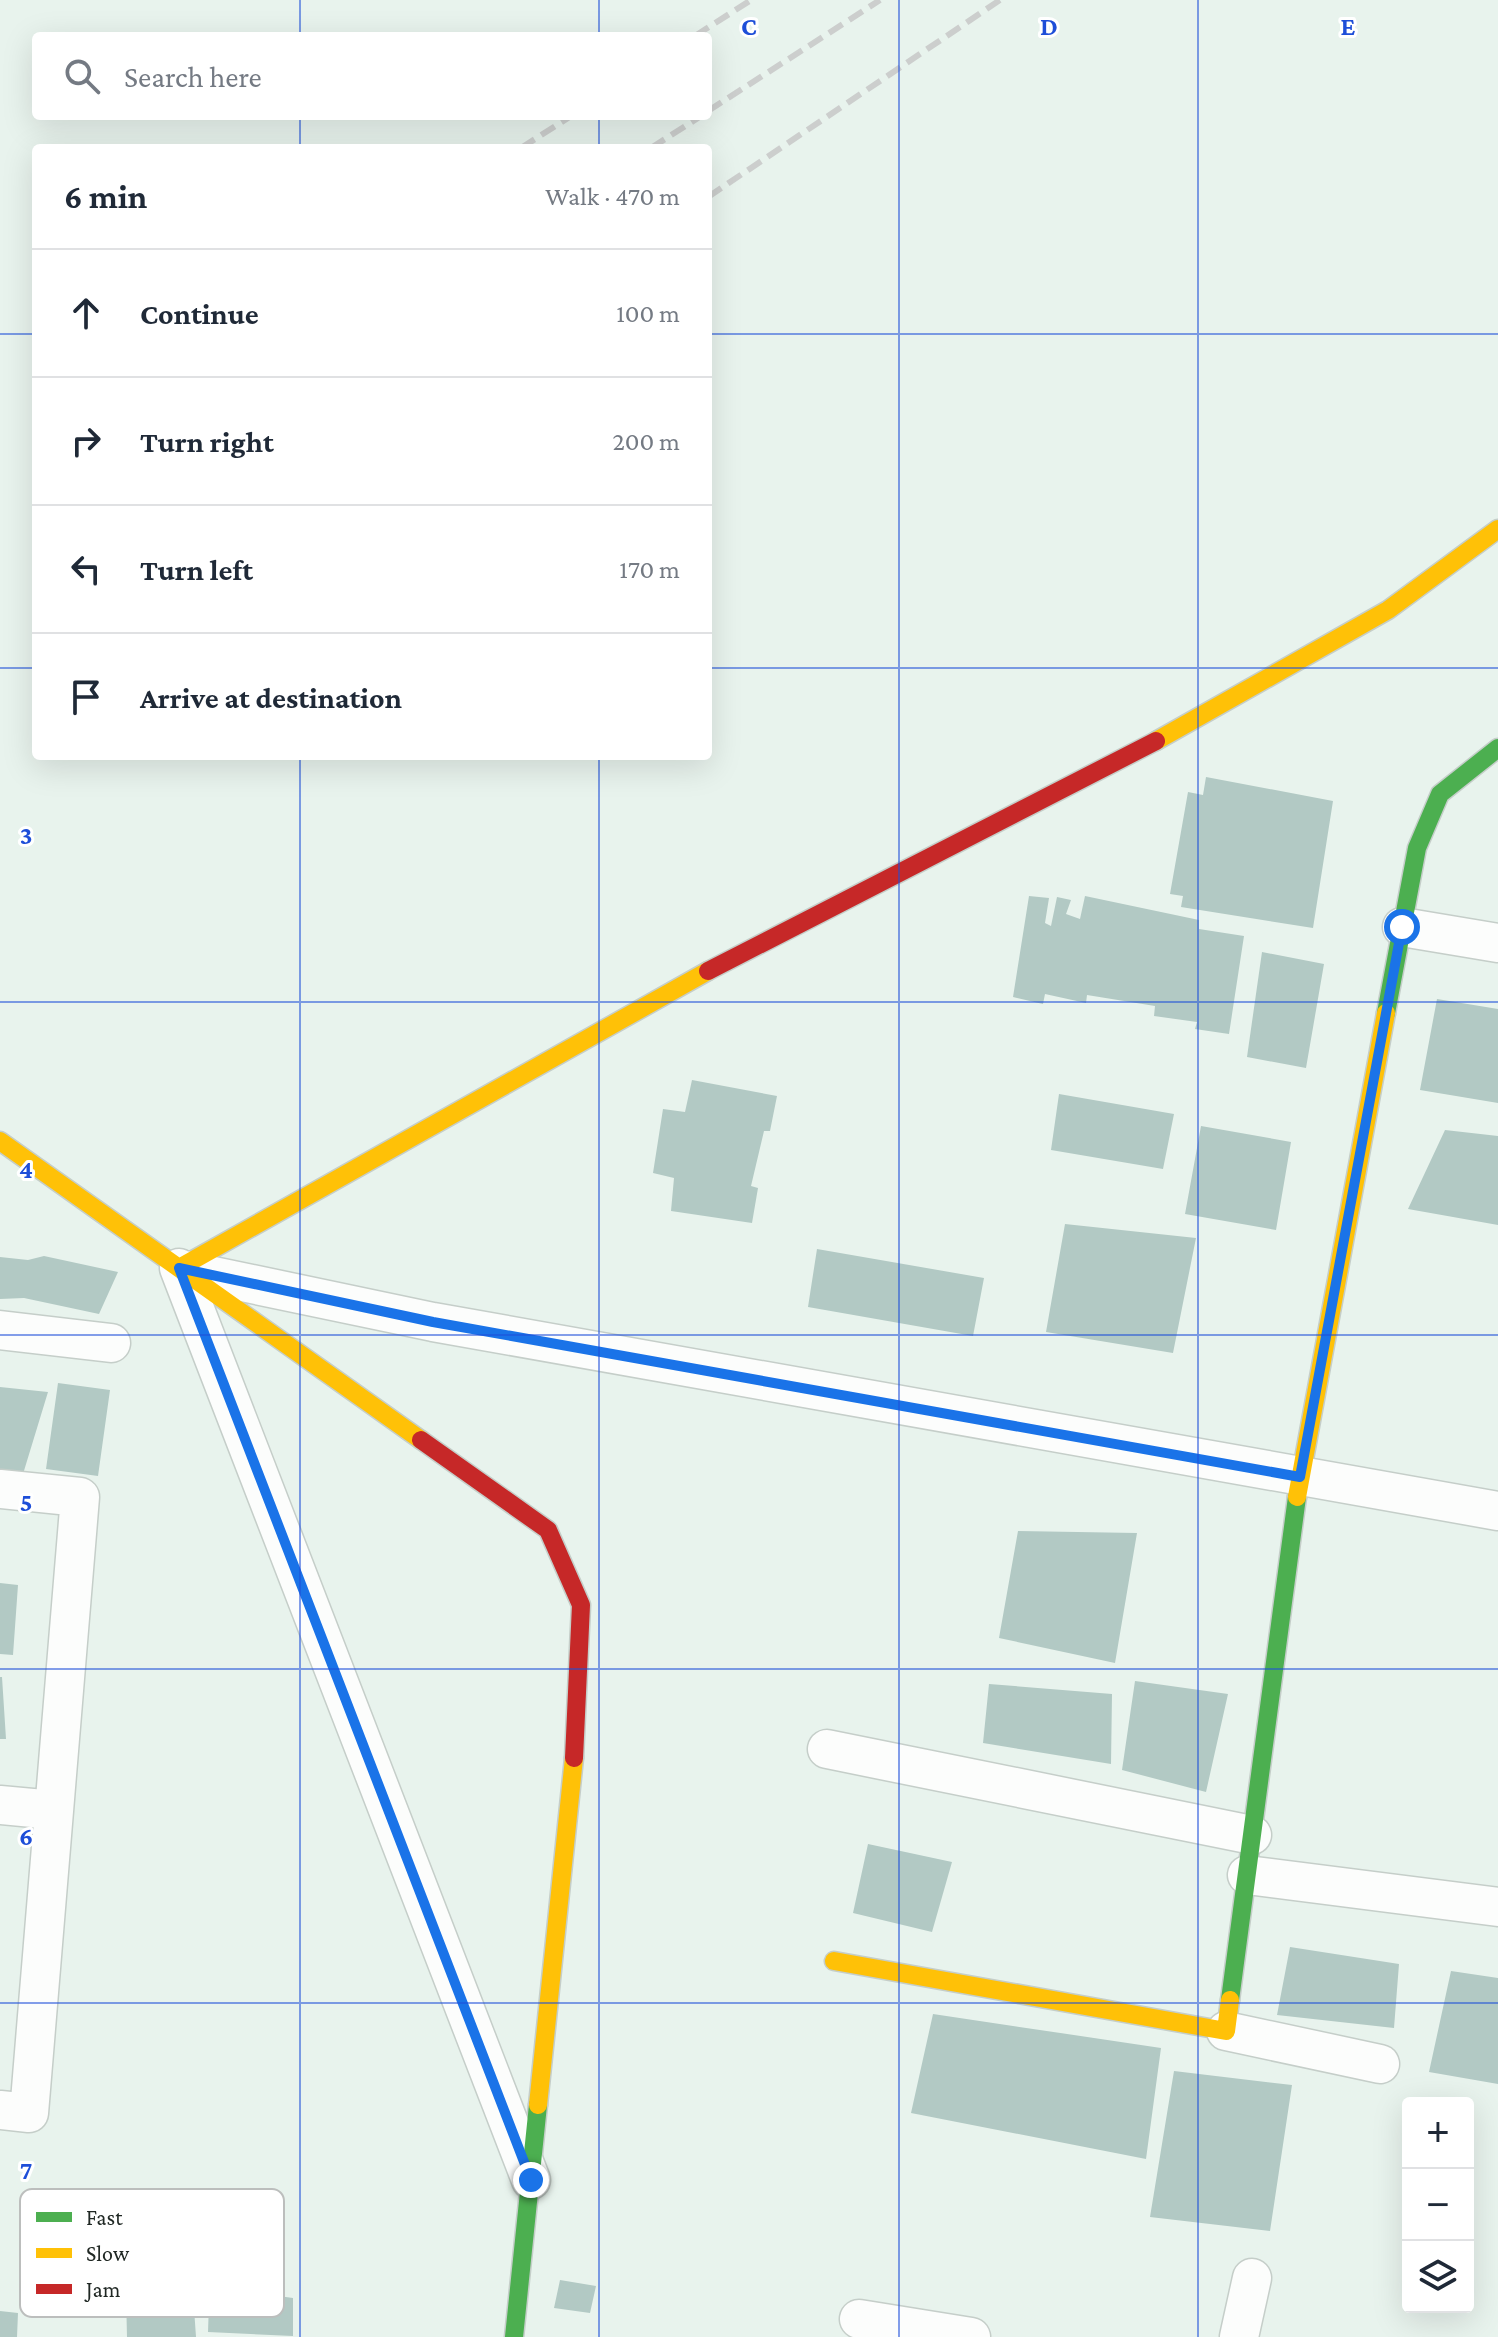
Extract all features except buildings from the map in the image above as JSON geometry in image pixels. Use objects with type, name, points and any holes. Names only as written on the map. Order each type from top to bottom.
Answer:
[{"type":"street","points":[[179,1268],[705,972],[1138,751],[1319,650],[1388,610],[1498,529]]},
{"type":"street","points":[[1226,2031],[1300,1477],[1417,848],[1440,794],[1498,748]]},
{"type":"street","points":[[1402,927],[1498,943]]},
{"type":"street","points":[[0,1141],[548,1530],[581,1605],[573,1769],[514,2337]]},
{"type":"street","points":[[179,1268],[433,1322],[1498,1511]]},
{"type":"street","points":[[179,1268],[531,2180]]},
{"type":"street","points":[[0,1330],[111,1343]]},
{"type":"street","points":[[0,1489],[80,1497],[29,2113],[0,2110]]},
{"type":"street","points":[[827,1749],[1252,1835]]},
{"type":"street","points":[[0,1805],[54,1810]]},
{"type":"street","points":[[1247,1875],[1498,1907]]},
{"type":"street","points":[[834,1961],[1226,2031],[1380,2064]]},
{"type":"street","points":[[1239,2337],[1252,2278]]},
{"type":"street","points":[[859,2317],[971,2337]]},
{"type":"railway","points":[[701,32],[751,0]]},
{"type":"railway","points":[[712,108],[880,0]]},
{"type":"railway","points":[[712,194],[1000,0]]},
{"type":"railway","points":[[527,144],[565,120]]},
{"type":"railway","points":[[657,144],[695,120]]},
{"type":"traffic: fast","points":[[1386,1013],[1417,848],[1440,794],[1498,748]]},
{"type":"traffic: fast","points":[[1230,2000],[1297,1497]]},
{"type":"traffic: fast","points":[[514,2337],[538,2105]]},
{"type":"traffic: slow","points":[[1156,741],[1388,610],[1498,529]]},
{"type":"traffic: slow","points":[[179,1268],[708,971]]},
{"type":"traffic: slow","points":[[1297,1497],[1386,1013]]},
{"type":"traffic: slow","points":[[0,1141],[421,1440]]},
{"type":"traffic: slow","points":[[538,2105],[574,1758]]},
{"type":"traffic: slow","points":[[834,1961],[1226,2031],[1230,2000]]},
{"type":"traffic: jam","points":[[708,971],[1156,741]]},
{"type":"traffic: jam","points":[[421,1440],[548,1530],[581,1605],[574,1758]]},
{"type":"route","points":[[531,2180],[179,1268],[433,1322],[1300,1477],[1402,927]]}]
